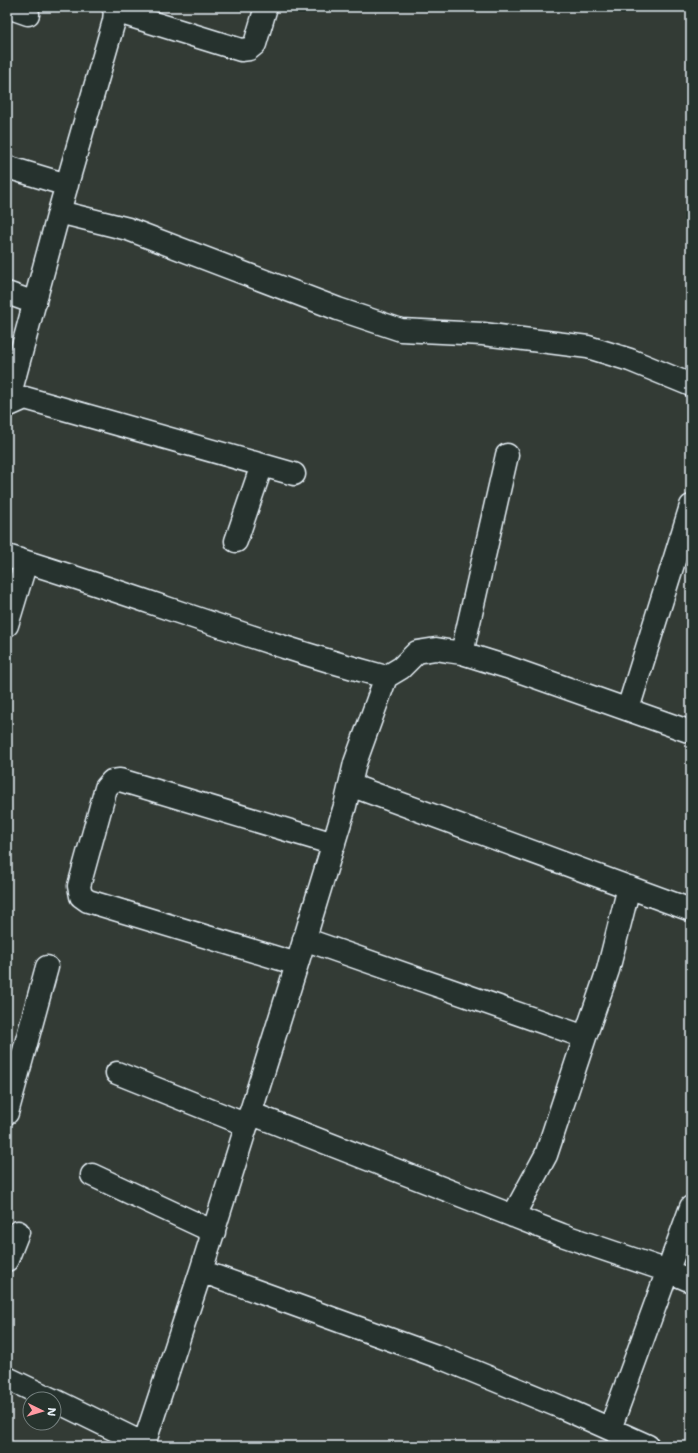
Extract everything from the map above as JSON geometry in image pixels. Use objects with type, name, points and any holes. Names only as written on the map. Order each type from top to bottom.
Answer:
[{"type":"street","points":[[7,405],[59,212],[114,21],[114,9],[241,50],[249,50],[255,44],[266,7]]},
{"type":"street","points":[[7,167],[67,185]]},
{"type":"street","points":[[59,212],[128,229],[338,309],[401,330],[483,334],[588,347],[630,360],[691,385]]},
{"type":"street","points":[[7,293],[35,303]]},
{"type":"street","points":[[7,405],[25,398],[294,474]]},
{"type":"street","points":[[462,653],[507,455]]},
{"type":"street","points":[[236,541],[262,465]]},
{"type":"street","points":[[628,710],[683,563],[691,506]]},
{"type":"street","points":[[7,625],[17,559],[73,576],[328,662],[386,678]]},
{"type":"street","points":[[62,1404],[147,1445],[334,844],[355,763],[386,678],[401,668],[417,652],[436,649],[462,653],[507,667],[691,732]]},
{"type":"street","points":[[297,964],[88,901],[81,896],[79,886],[106,788],[112,781],[120,780],[334,844]]},
{"type":"street","points":[[350,785],[691,910]]},
{"type":"street","points":[[513,1216],[546,1155],[608,970],[630,887]]},
{"type":"street","points":[[304,939],[585,1037]]},
{"type":"street","points":[[7,1113],[11,1083],[47,967]]},
{"type":"street","points":[[117,1073],[249,1119],[562,1235],[668,1271],[691,1281]]},
{"type":"street","points":[[92,1175],[214,1232]]},
{"type":"street","points":[[610,1429],[691,1207]]},
{"type":"street","points":[[7,1260],[18,1232]]},
{"type":"street","points":[[202,1271],[439,1357],[563,1408],[648,1446]]},
{"type":"street","points":[[7,1378],[34,1391]]}]
